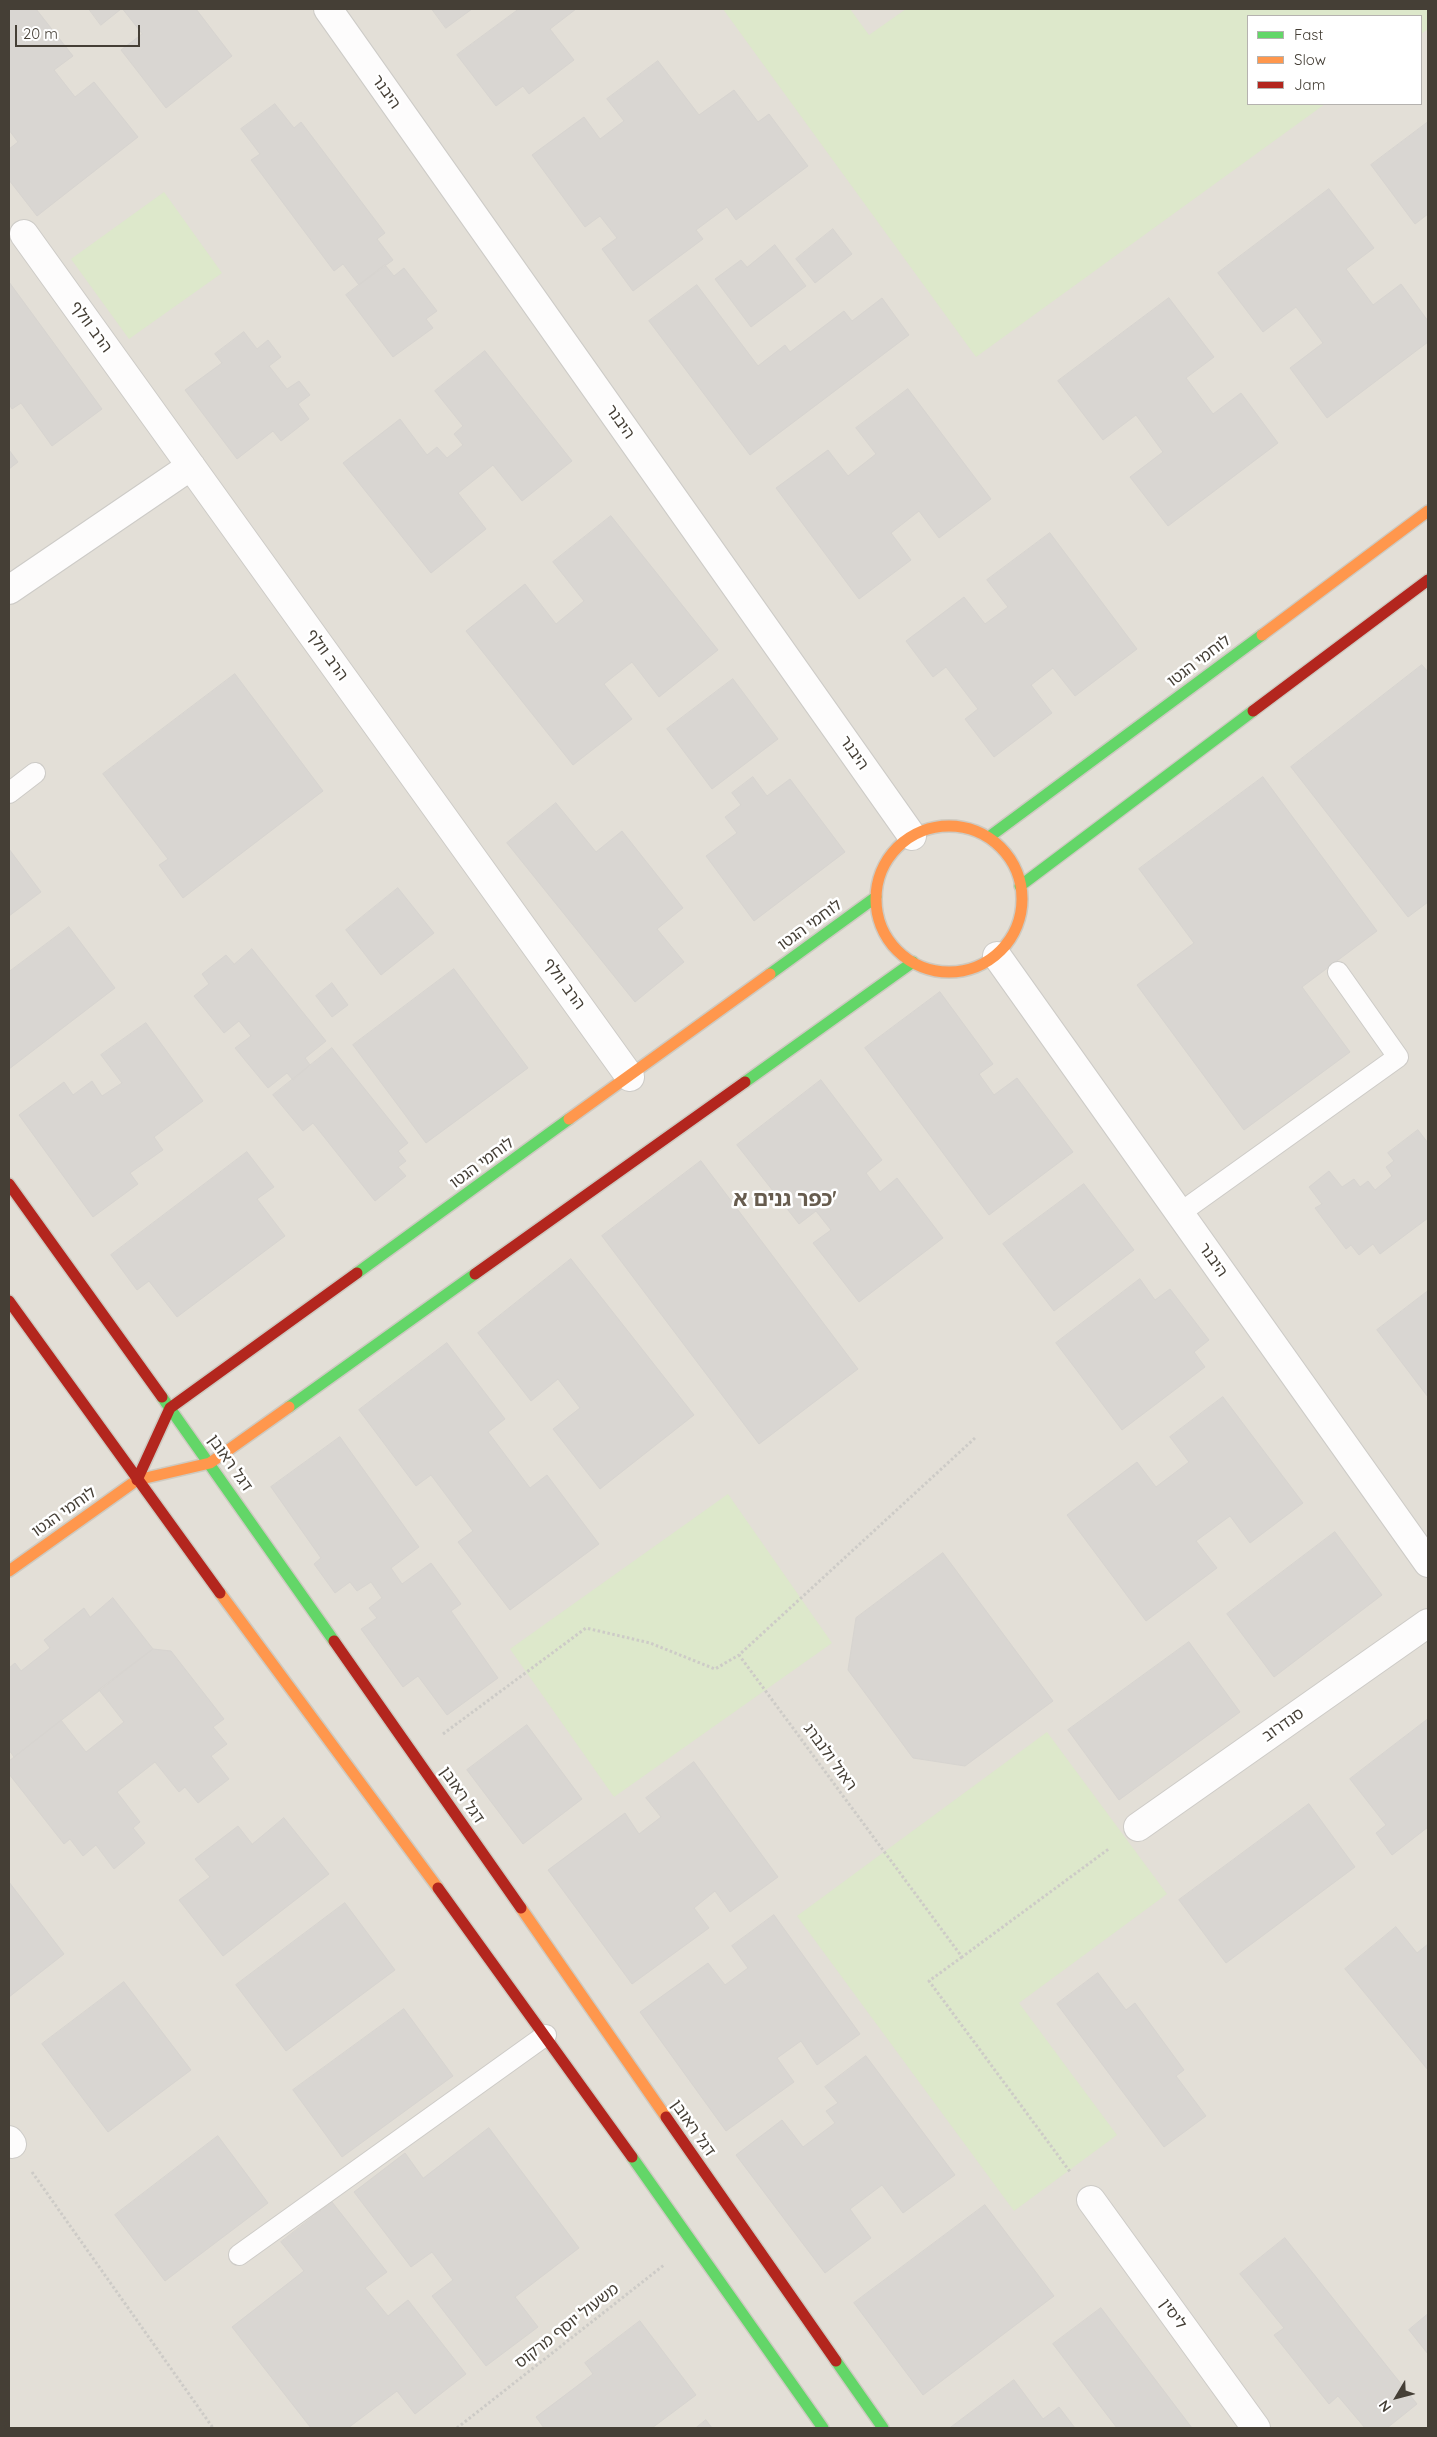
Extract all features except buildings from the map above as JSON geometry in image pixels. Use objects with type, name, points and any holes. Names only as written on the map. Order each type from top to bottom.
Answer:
[{"type":"street","name":"היבנר","points":[[328,9],[912,836]]},
{"type":"street","name":"הרב וולף","points":[[24,234],[630,1077]]},
{"type":"street","points":[[9,590],[191,466]]},
{"type":"street","name":"לוחמי הגטו","points":[[989,837],[1428,511]]},
{"type":"street","points":[[1020,886],[1428,580]]},
{"type":"street","points":[[941,826],[965,828],[989,837],[1018,872],[1023,901],[1016,931],[997,956],[965,971],[937,972],[913,962],[894,946],[882,927],[876,897],[882,872],[895,850],[912,836],[941,826]]},
{"type":"street","name":"לוחמי הגטו","points":[[137,1480],[170,1408],[630,1077],[876,897]]},
{"type":"street","name":"היבנר","points":[[997,956],[1428,1563]]},
{"type":"street","name":"לוחמי הגטו","points":[[9,1571],[137,1480],[210,1463],[913,962]]},
{"type":"street","name":"דגל ראובן","points":[[9,1184],[210,1463],[883,2428]]},
{"type":"street","points":[[9,1301],[137,1480],[546,2035],[823,2428]]},
{"type":"street","name":"סנדרוב","points":[[1138,1827],[1428,1623]]},
{"type":"street","name":"ליסין","points":[[1091,2200],[1256,2428]]},
{"type":"lane","points":[[9,793],[35,773]]},
{"type":"lane","points":[[1180,1213],[1398,1057],[1338,972]]},
{"type":"lane","points":[[239,2255],[546,2035]]},
{"type":"path","points":[[414,1756],[586,1628],[650,1643],[715,1669],[739,1655],[975,1438]]},
{"type":"path","name":"ראול ולנברג","points":[[739,1655],[962,1957]]},
{"type":"path","points":[[1091,2200],[929,1981],[1138,1827]]},
{"type":"path","points":[[10,2142],[213,2428]]},
{"type":"path","name":"משעול יוסף מרקוס","points":[[457,2428],[692,2243]]},
{"type":"shaded area","points":[[9,9],[1428,9],[1428,2428],[9,2428]]},
{"type":"green space","points":[[723,9],[850,9],[869,35],[906,9],[1428,9],[1428,29],[1422,33],[1422,15],[1247,15],[1247,105],[1324,105],[976,357]]},
{"type":"green space","points":[[164,192],[222,273],[129,339],[71,259]]},
{"type":"green space","points":[[728,1494],[832,1643],[614,1797],[510,1649]]},
{"type":"green space","points":[[1047,1732],[1167,1894],[1019,2003],[1117,2135],[1014,2211],[797,1916]]},
{"type":"traffic: fast","points":[[989,837],[1262,635]]},
{"type":"traffic: fast","points":[[1020,886],[1253,711]]},
{"type":"traffic: fast","points":[[770,974],[876,897]]},
{"type":"traffic: fast","points":[[745,1082],[913,962]]},
{"type":"traffic: fast","points":[[357,1273],[569,1119]]},
{"type":"traffic: fast","points":[[289,1407],[475,1274]]},
{"type":"traffic: fast","points":[[162,1397],[334,1641]]},
{"type":"traffic: fast","points":[[632,2157],[823,2428]]},
{"type":"traffic: fast","points":[[836,2361],[883,2428]]},
{"type":"traffic: slow","points":[[1262,635],[1428,511]]},
{"type":"traffic: slow","points":[[949,826],[977,832],[1000,848],[1016,871],[1022,899],[1016,927],[1000,950],[977,966],[949,972],[921,966],[898,950],[882,927],[876,899],[882,871],[898,848],[921,832],[949,826]]},
{"type":"traffic: slow","points":[[569,1119],[770,974]]},
{"type":"traffic: slow","points":[[9,1571],[137,1480],[210,1463],[289,1407]]},
{"type":"traffic: slow","points":[[220,1593],[438,1888]]},
{"type":"traffic: slow","points":[[521,1908],[666,2117]]},
{"type":"traffic: jam","points":[[1253,711],[1428,580]]},
{"type":"traffic: jam","points":[[475,1274],[745,1082]]},
{"type":"traffic: jam","points":[[9,1184],[162,1397]]},
{"type":"traffic: jam","points":[[137,1480],[170,1408],[357,1273]]},
{"type":"traffic: jam","points":[[9,1301],[220,1593]]},
{"type":"traffic: jam","points":[[334,1641],[521,1908]]},
{"type":"traffic: jam","points":[[438,1888],[632,2157]]},
{"type":"traffic: jam","points":[[666,2117],[836,2361]]},
{"type":"district","name":"כפר גנים א'","points":[[785,1200]]}]
